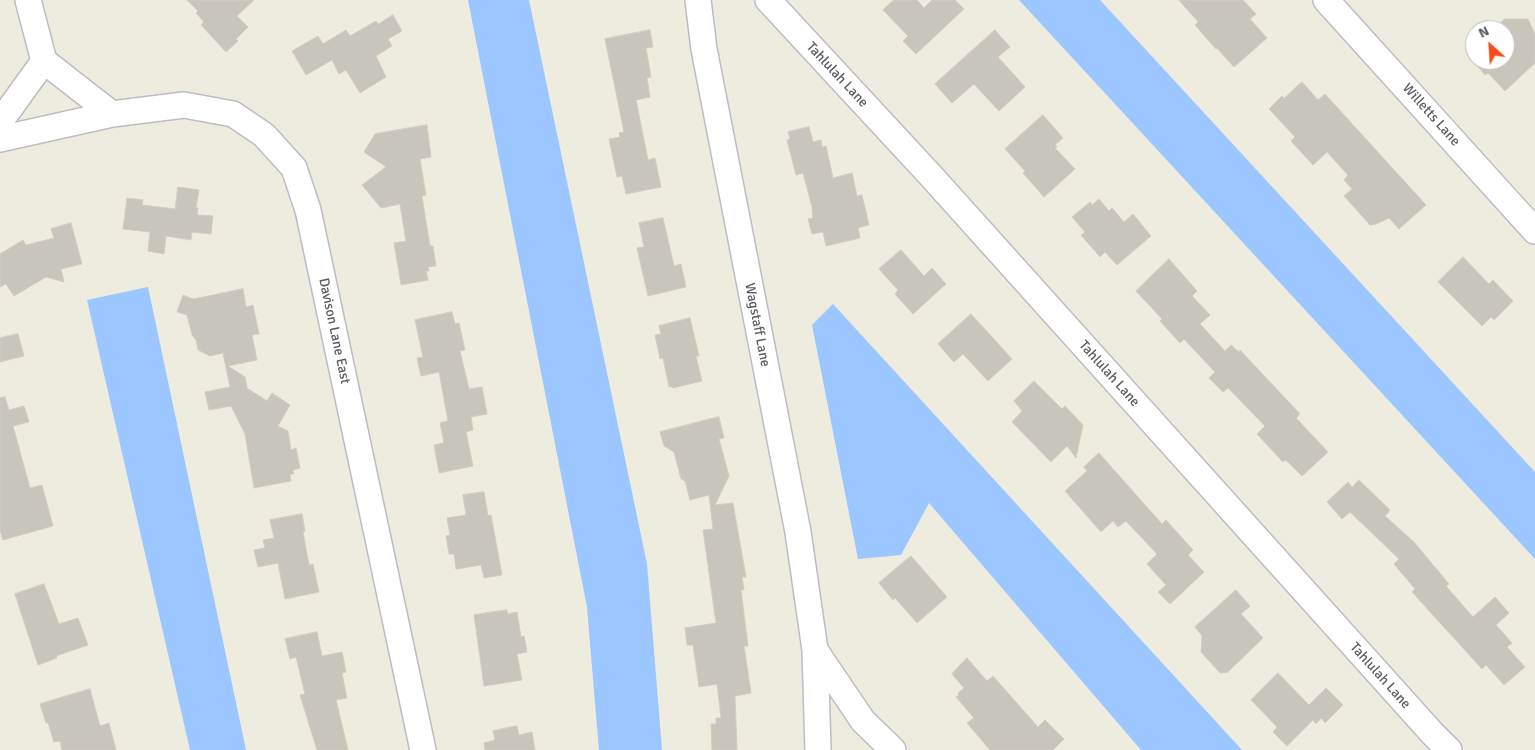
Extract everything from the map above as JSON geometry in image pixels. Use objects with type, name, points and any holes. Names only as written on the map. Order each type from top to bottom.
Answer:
[{"type":"street","points":[[28,0],[44,61],[112,114]]},
{"type":"street","name":"Wagstaff Lane","points":[[698,0],[706,58],[798,532],[815,650],[818,750]]},
{"type":"street","name":"Tahlulah Lane","points":[[768,0],[932,177],[1449,750]]},
{"type":"street","name":"Willetts Lane","points":[[1326,0],[1535,231]]},
{"type":"street","points":[[0,122],[44,61]]},
{"type":"street","name":"Davison Lane East","points":[[0,138],[112,114],[184,105],[232,114],[264,135],[294,168],[308,210],[423,750]]},
{"type":"street","name":"Wagstaff Lane","points":[[815,650],[862,721],[893,750]]},
{"type":"water","points":[[468,0],[529,0],[647,564],[662,750],[599,750],[587,607]]},
{"type":"water","points":[[1019,0],[1100,0],[1535,472],[1535,559]]},
{"type":"water","points":[[148,287],[246,750],[190,750],[87,300]]},
{"type":"water","points":[[833,304],[1242,750],[1141,750],[929,503],[901,555],[858,559],[812,325]]},
{"type":"building","points":[[187,0],[254,0],[237,16],[248,27],[236,39],[238,41],[226,52],[201,25],[204,22],[196,13],[198,11]]},
{"type":"building","points":[[894,0],[917,0],[924,8],[932,0],[955,0],[964,9],[916,54],[903,41],[908,36],[883,10]]},
{"type":"building","points":[[1179,0],[1243,0],[1256,14],[1250,19],[1267,38],[1234,67],[1195,25],[1198,22]]},
{"type":"building","points":[[393,15],[402,31],[388,39],[392,46],[376,56],[386,77],[360,93],[346,70],[339,74],[332,60],[306,75],[292,51],[318,36],[323,44],[346,30],[350,36],[376,21],[378,24]]},
{"type":"building","points":[[1528,19],[1535,34],[1535,63],[1505,91],[1488,73],[1485,75],[1481,70],[1515,70],[1515,20],[1504,20]]},
{"type":"building","points":[[650,30],[653,47],[646,48],[651,77],[647,78],[650,97],[636,100],[648,160],[655,158],[661,187],[626,194],[622,176],[617,177],[609,139],[620,137],[619,133],[624,132],[605,39]]},
{"type":"building","points":[[995,30],[1010,47],[998,57],[1025,87],[999,111],[974,84],[952,103],[935,84]]},
{"type":"building","points":[[1302,82],[1318,100],[1325,94],[1426,205],[1399,229],[1389,218],[1370,225],[1344,196],[1352,189],[1344,180],[1348,175],[1327,152],[1313,165],[1291,141],[1295,137],[1269,109],[1282,96],[1284,98]]},
{"type":"building","points":[[1043,115],[1063,138],[1055,145],[1057,147],[1055,148],[1075,169],[1044,197],[1023,173],[1025,171],[1005,149]]},
{"type":"building","points":[[427,125],[431,157],[420,159],[426,195],[422,196],[430,246],[433,246],[436,266],[428,267],[429,271],[426,271],[428,280],[401,285],[394,243],[406,241],[400,204],[381,208],[362,185],[386,167],[364,152],[375,134]]},
{"type":"building","points":[[809,127],[813,142],[821,140],[822,147],[826,146],[833,178],[852,173],[857,196],[862,195],[869,225],[858,228],[860,238],[826,246],[823,232],[812,234],[808,219],[813,218],[812,207],[803,173],[796,175],[787,140],[790,139],[788,132]]},
{"type":"building","points":[[178,187],[199,190],[196,208],[198,208],[197,215],[213,216],[211,234],[192,232],[191,240],[166,236],[164,254],[148,251],[150,232],[123,229],[127,198],[143,200],[142,205],[175,209]]},
{"type":"building","points":[[1099,199],[1109,211],[1112,208],[1124,222],[1133,214],[1151,236],[1117,265],[1105,252],[1100,257],[1081,235],[1085,232],[1072,217],[1090,202],[1092,205]]},
{"type":"building","points":[[663,218],[674,266],[681,264],[686,287],[648,296],[637,248],[644,247],[639,223]]},
{"type":"building","points":[[71,223],[82,264],[61,269],[64,282],[46,277],[14,296],[6,284],[0,287],[0,254],[23,240],[26,245],[54,238],[51,229]]},
{"type":"building","points":[[901,250],[924,276],[932,268],[946,284],[913,314],[895,294],[898,290],[879,269]]},
{"type":"building","points":[[1463,257],[1489,284],[1493,280],[1513,301],[1494,320],[1491,317],[1482,326],[1438,282]]},
{"type":"building","points":[[1169,259],[1197,291],[1192,296],[1210,315],[1200,324],[1225,351],[1231,345],[1239,352],[1240,350],[1300,414],[1296,418],[1328,452],[1302,476],[1288,462],[1285,460],[1283,462],[1257,434],[1265,426],[1228,388],[1223,392],[1209,378],[1215,372],[1184,339],[1180,343],[1160,321],[1162,319],[1136,291]]},
{"type":"building","points":[[243,289],[246,307],[253,305],[259,334],[252,335],[257,360],[228,366],[245,377],[247,388],[267,401],[272,393],[290,405],[278,426],[288,431],[291,450],[296,448],[300,468],[293,470],[294,474],[290,474],[291,481],[254,488],[245,434],[231,406],[209,410],[205,392],[230,387],[223,353],[210,356],[198,350],[187,315],[177,312],[183,295],[193,299]]},
{"type":"building","points":[[452,312],[455,324],[459,323],[465,350],[460,351],[469,389],[482,387],[487,414],[471,417],[473,430],[466,432],[473,466],[439,473],[434,445],[444,443],[440,423],[448,421],[439,372],[421,376],[417,358],[423,357],[415,320]]},
{"type":"building","points":[[971,314],[1012,359],[988,381],[963,354],[954,362],[938,344]]},
{"type":"building","points":[[690,318],[699,356],[696,356],[702,381],[673,388],[669,387],[663,358],[660,359],[655,335],[661,334],[659,326]]},
{"type":"building","points":[[18,334],[24,356],[0,362],[0,338]]},
{"type":"building","points":[[1034,381],[1062,409],[1065,406],[1083,425],[1076,458],[1067,446],[1051,462],[1012,422],[1022,411],[1014,401]]},
{"type":"building","points":[[5,397],[9,410],[24,406],[29,422],[13,426],[30,488],[42,485],[53,526],[3,540],[0,531],[0,398]]},
{"type":"building","points":[[719,417],[724,438],[719,439],[729,476],[715,505],[733,503],[746,577],[742,577],[744,590],[741,590],[748,646],[744,646],[751,693],[735,696],[737,750],[712,750],[711,724],[716,724],[716,718],[721,718],[717,684],[699,687],[693,645],[687,645],[685,628],[716,623],[703,530],[713,529],[709,495],[690,500],[685,481],[681,479],[674,452],[664,446],[660,432]]},
{"type":"building","points":[[1099,453],[1162,524],[1166,520],[1193,550],[1188,555],[1204,572],[1170,604],[1158,592],[1166,585],[1147,564],[1157,554],[1126,521],[1118,527],[1113,521],[1101,532],[1065,491],[1087,471],[1084,467]]},
{"type":"building","points":[[1359,480],[1390,510],[1385,516],[1414,542],[1449,584],[1446,586],[1473,617],[1495,597],[1509,613],[1496,625],[1512,643],[1507,647],[1525,667],[1504,685],[1486,665],[1482,669],[1412,592],[1415,589],[1394,564],[1399,559],[1350,512],[1342,519],[1327,502],[1348,482],[1352,487]]},
{"type":"building","points":[[484,492],[488,516],[491,515],[502,575],[484,578],[481,565],[456,569],[454,554],[449,554],[446,536],[450,535],[447,518],[466,515],[463,495]]},
{"type":"building","points":[[302,514],[309,565],[313,564],[319,592],[285,599],[278,563],[258,567],[254,550],[265,548],[263,540],[274,538],[270,520]]},
{"type":"building","points":[[911,556],[947,597],[917,623],[895,598],[893,600],[879,583]]},
{"type":"building","points":[[44,584],[59,624],[78,618],[88,645],[56,656],[57,658],[38,665],[15,594]]},
{"type":"building","points":[[1236,590],[1250,606],[1241,614],[1263,638],[1228,672],[1220,673],[1201,652],[1202,636],[1195,627]]},
{"type":"building","points":[[507,610],[508,614],[517,612],[521,637],[524,636],[527,652],[517,654],[522,680],[484,686],[474,615]]},
{"type":"building","points":[[317,632],[322,656],[342,652],[346,672],[342,673],[347,698],[336,700],[348,750],[317,750],[300,695],[305,694],[296,657],[290,659],[285,639]]},
{"type":"building","points":[[967,658],[987,681],[993,676],[1038,727],[1045,720],[1064,739],[1053,750],[990,750],[967,723],[974,718],[956,697],[964,688],[952,674]]},
{"type":"building","points":[[1278,673],[1309,705],[1326,688],[1343,705],[1325,723],[1321,718],[1316,724],[1313,720],[1287,746],[1273,732],[1277,727],[1251,700]]},
{"type":"building","points":[[90,689],[100,726],[109,723],[116,750],[62,750],[60,741],[54,742],[40,704]]},
{"type":"building","points":[[517,726],[519,735],[532,732],[535,750],[485,750],[484,743],[495,740],[493,731]]}]
